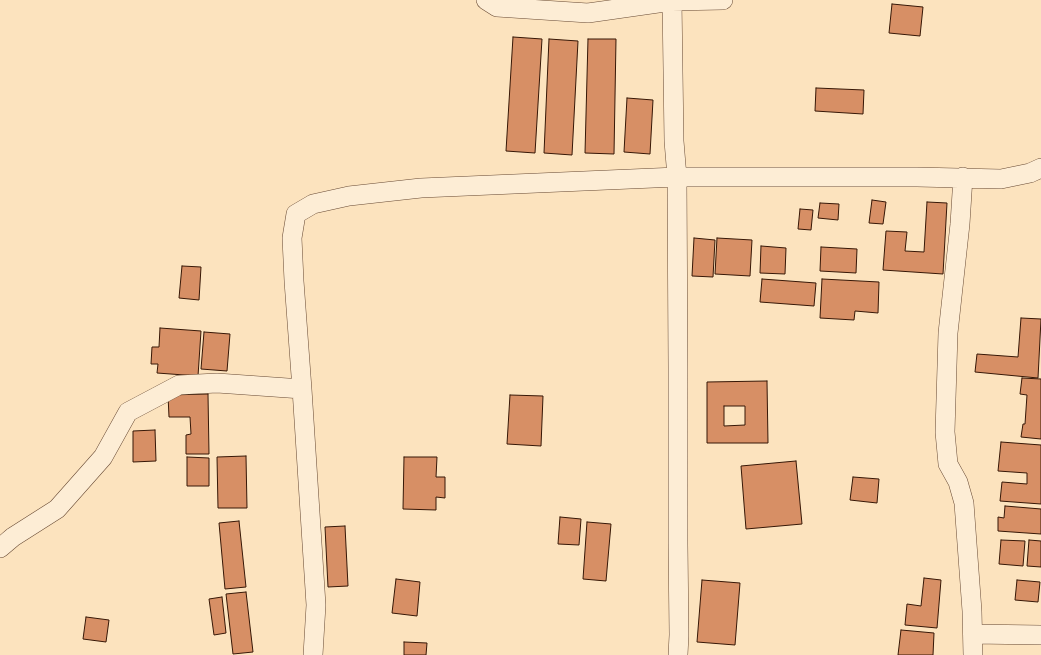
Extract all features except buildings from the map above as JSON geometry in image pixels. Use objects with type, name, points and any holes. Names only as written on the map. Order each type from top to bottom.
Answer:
[{"type":"street","points":[[486,0],[497,7],[588,13],[672,0],[722,0]]},
{"type":"street","points":[[672,0],[674,141],[677,177],[678,655]]},
{"type":"street","points":[[313,655],[316,605],[294,281],[292,238],[296,214],[313,204],[349,196],[421,188],[677,177],[963,177],[1001,179],[1030,173],[1041,168]]},
{"type":"street","points":[[963,177],[960,224],[948,333],[945,432],[948,464],[958,482],[964,503],[973,634],[973,655]]},
{"type":"street","points":[[0,548],[13,537],[57,510],[103,457],[128,412],[179,385],[217,383],[302,389]]},
{"type":"street","points":[[973,634],[1041,635]]}]
